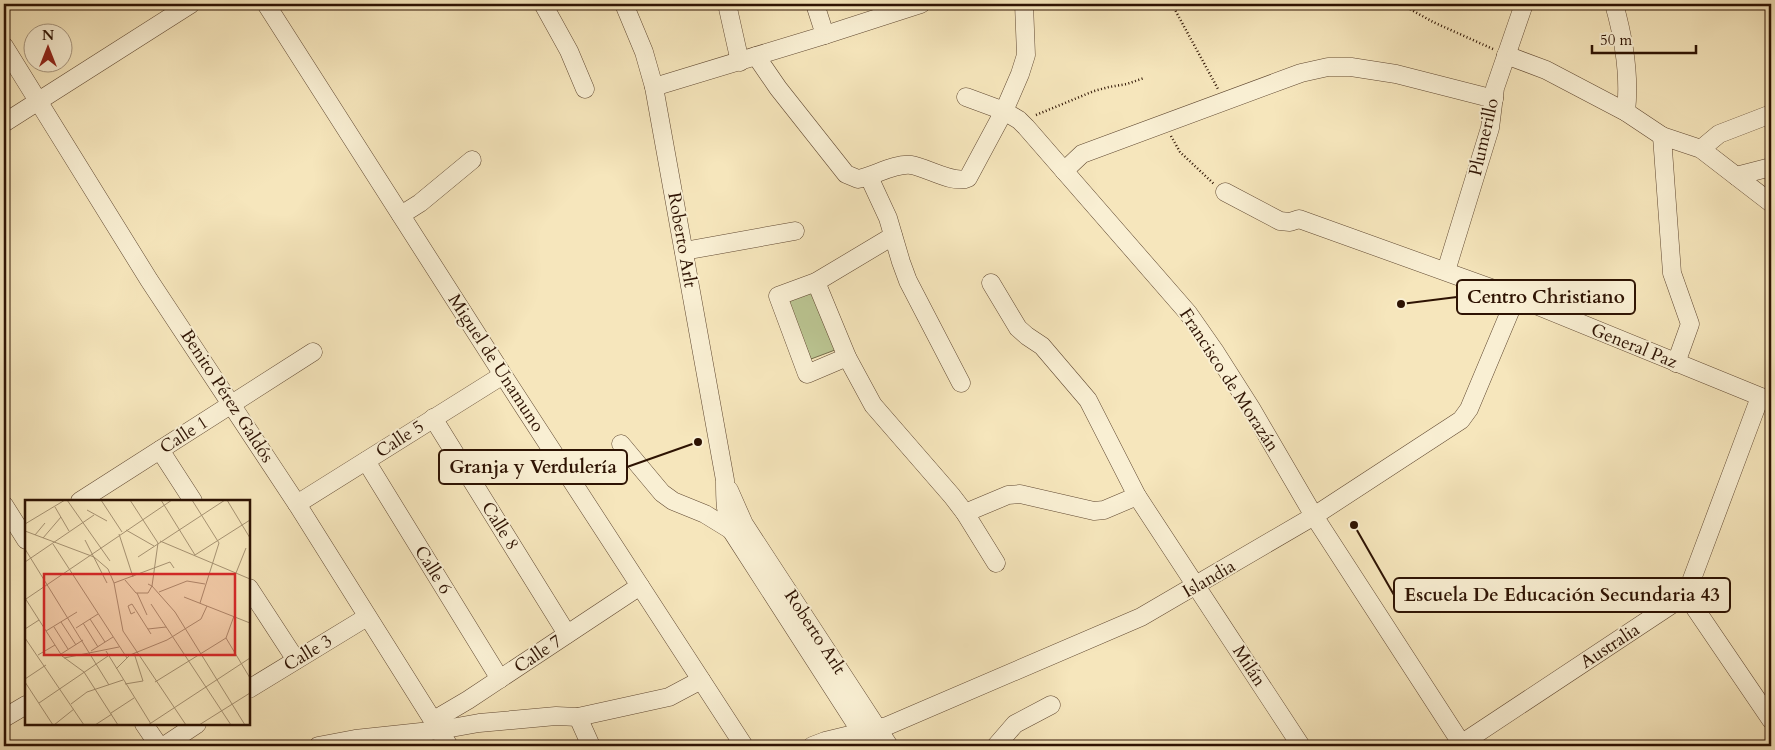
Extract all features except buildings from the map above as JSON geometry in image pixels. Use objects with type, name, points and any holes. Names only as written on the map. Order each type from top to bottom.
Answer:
[{"type":"street","points":[[4,124],[191,4]]},
{"type":"street","name":"Miguel de Unamuno","points":[[266,4],[503,375],[744,746]]},
{"type":"street","points":[[543,4],[569,51],[585,89]]},
{"type":"street","name":"Roberto Arlt","points":[[624,4],[644,52],[654,86],[725,480],[726,515],[731,530],[870,736]]},
{"type":"street","points":[[727,4],[748,59],[778,88],[846,174],[858,179],[903,165],[918,167],[950,178],[964,180],[972,172],[1004,111],[1020,74],[1026,55],[1024,4]]},
{"type":"street","points":[[815,4],[825,35]]},
{"type":"street","points":[[654,86],[748,59],[921,4]]},
{"type":"street","name":"Plumerillo","points":[[1446,271],[1490,128],[1495,88],[1524,4]]},
{"type":"street","points":[[1614,4],[1622,38],[1628,82],[1626,112]]},
{"type":"street","name":"Benito Pérez Galdós","points":[[4,46],[149,280],[232,403],[449,746]]},
{"type":"street","points":[[1506,55],[1546,70],[1626,112],[1662,136],[1702,149],[1771,203]]},
{"type":"street","points":[[1064,171],[1082,154],[1301,73],[1328,67],[1351,67],[1396,74],[1494,99]]},
{"type":"street","name":"Francisco de Morazán","points":[[966,97],[1004,111],[1023,124],[1188,313],[1251,408],[1314,516],[1461,746]]},
{"type":"street","points":[[1702,149],[1719,134],[1771,114]]},
{"type":"street","points":[[1662,136],[1672,273],[1690,324],[1676,363]]},
{"type":"street","points":[[401,215],[420,203],[472,160]]},
{"type":"street","points":[[1736,176],[1771,167]]},
{"type":"street","points":[[869,177],[888,218],[892,236],[908,281],[960,383]]},
{"type":"street","name":"General Paz","points":[[1225,192],[1280,221],[1290,222],[1299,219],[1446,271],[1516,297],[1766,399]]},
{"type":"street","points":[[684,251],[795,231]]},
{"type":"street","points":[[847,357],[807,374],[778,296],[816,282],[892,236]]},
{"type":"street","points":[[816,282],[847,357],[873,405],[952,496],[965,513],[996,563]]},
{"type":"street","name":"Milán","points":[[990,283],[1018,328],[1042,346],[1088,400],[1137,496],[1301,746]]},
{"type":"street","name":"Islandia","points":[[812,746],[870,736],[1141,617],[1314,516],[1461,420],[1469,409],[1516,297]]},
{"type":"street","name":"Calle 1","points":[[84,500],[99,496],[160,450],[313,352]]},
{"type":"street","name":"Calle 5","points":[[297,504],[503,375]]},
{"type":"street","points":[[1766,399],[1686,595],[1771,720]]},
{"type":"street","name":"Calle 8","points":[[433,418],[567,634]]},
{"type":"street","points":[[621,444],[662,494],[673,501],[706,514],[731,530]]},
{"type":"street","points":[[160,450],[192,500]]},
{"type":"street","name":"Calle 6","points":[[366,461],[500,679]]},
{"type":"street","name":"Roberto Arlt","points":[[725,480],[744,524],[870,736]]},
{"type":"street","points":[[965,513],[1008,495],[1029,495],[1094,511],[1104,510],[1137,496]]},
{"type":"street","points":[[4,505],[25,537]]},
{"type":"street","name":"Calle 7","points":[[437,725],[500,679],[640,586]]},
{"type":"street","points":[[250,590],[296,660]]},
{"type":"street","name":"Australia","points":[[1461,746],[1686,595]]},
{"type":"street","name":"Calle 3","points":[[250,688],[367,617]]},
{"type":"street","points":[[318,746],[437,725],[556,716],[578,717],[669,697],[702,680]]},
{"type":"street","points":[[4,718],[25,705]]},
{"type":"street","points":[[996,746],[1015,724],[1051,705]]},
{"type":"street","points":[[578,717],[591,746]]},
{"type":"street","points":[[145,725],[158,746]]},
{"type":"street","points":[[164,746],[195,725]]},
{"type":"street","points":[[870,736],[889,746]]},
{"type":"path","points":[[1180,4],[1174,8],[1225,101]]},
{"type":"path","points":[[1401,4],[1433,22],[1506,55]]},
{"type":"path","points":[[1023,124],[1038,114],[1094,91],[1109,86],[1128,84],[1144,78]]},
{"type":"path","points":[[1164,124],[1180,152],[1225,192]]},
{"type":"green space","points":[[811,290],[835,350],[811,359],[787,299]]},
{"type":"place","name":"Centro Christiano","points":[[1401,304]]},
{"type":"place","name":"Granja y Verdulería","points":[[698,442]]},
{"type":"place","name":"Escuela De Educación Secundaria 43","points":[[1354,525]]}]
